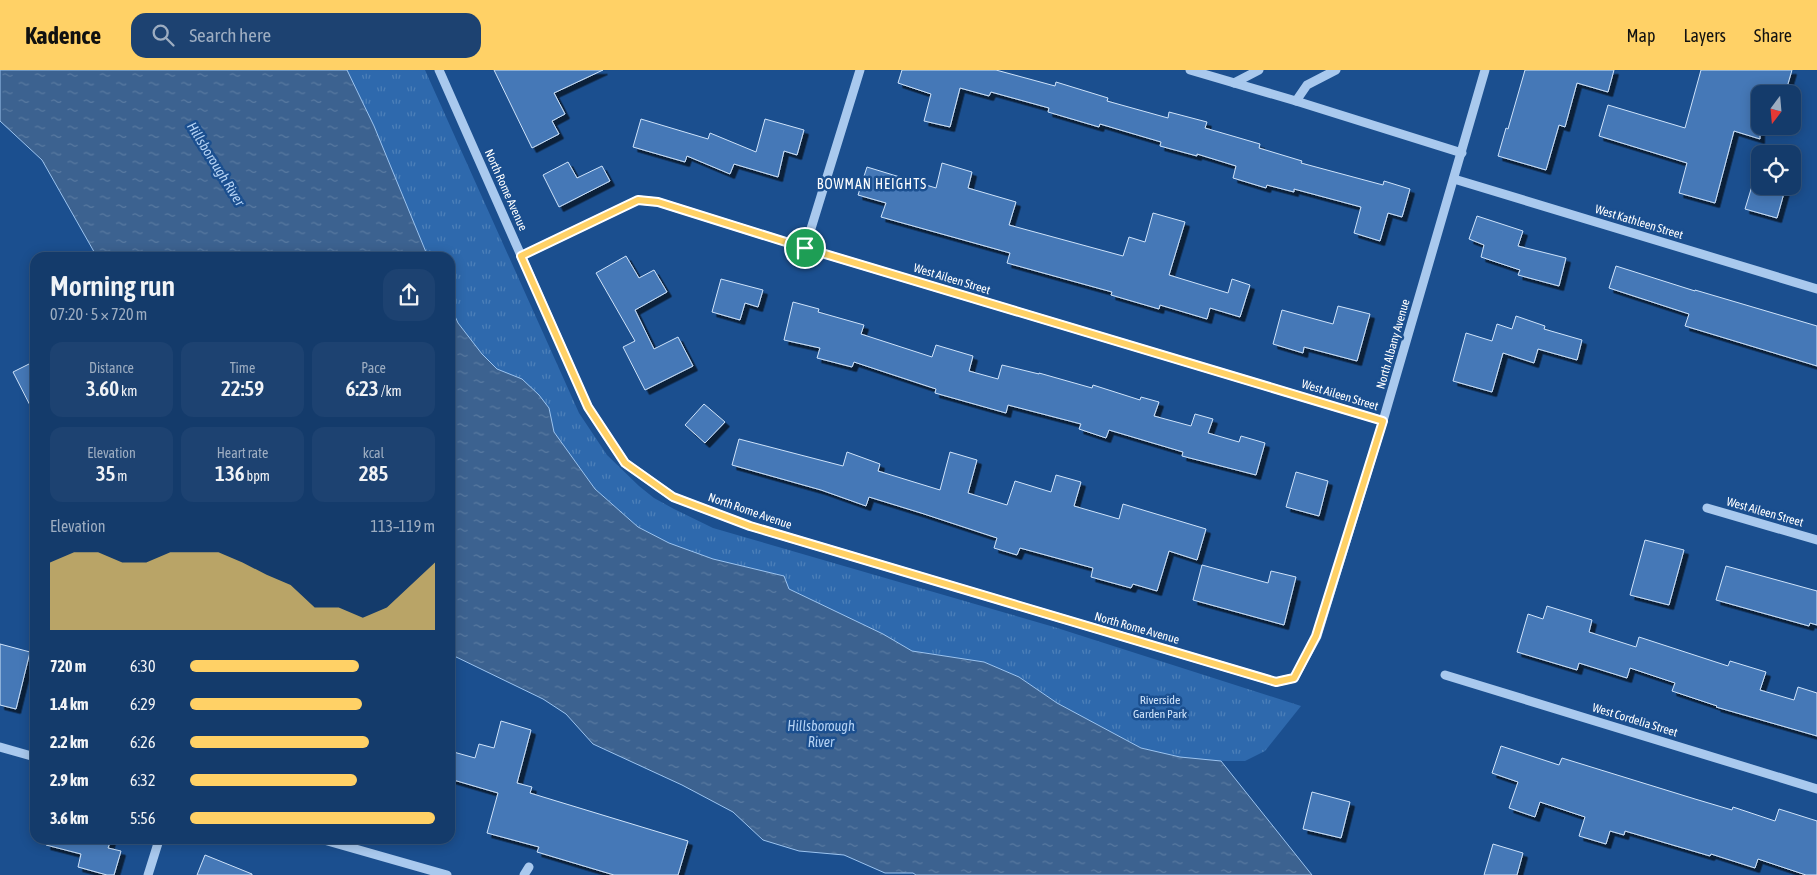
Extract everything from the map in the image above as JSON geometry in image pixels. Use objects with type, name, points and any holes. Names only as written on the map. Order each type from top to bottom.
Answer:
[{"type":"street","name":"North Rome Avenue","points":[[439,70],[588,407],[625,463],[673,497],[750,526],[1276,682],[1294,678]]},
{"type":"street","points":[[805,248],[860,70]]},
{"type":"street","points":[[1190,70],[1462,153]]},
{"type":"street","points":[[1234,83],[1259,70]]},
{"type":"street","points":[[1296,101],[1307,85],[1336,70]]},
{"type":"street","name":"North Albany Avenue","points":[[1294,678],[1316,636],[1383,421],[1485,70]]},
{"type":"street","name":"West Kathleen Street","points":[[1454,179],[1817,289]]},
{"type":"street","name":"West Aileen Street","points":[[521,256],[638,200],[658,202],[805,248],[1383,421]]},
{"type":"street","name":"West Aileen Street","points":[[1707,508],[1817,540]]},
{"type":"street","name":"West Cordelia Street","points":[[1445,674],[1817,789]]},
{"type":"street","points":[[0,747],[30,756]]},
{"type":"street","points":[[148,875],[158,844]]},
{"type":"street","points":[[338,844],[448,875]]},
{"type":"street","points":[[524,875],[529,867]]},
{"type":"green space","name":"Riverside Garden Park","points":[[347,70],[425,70],[579,413],[607,455],[654,498],[713,528],[1054,627],[1301,706],[1265,751],[1245,761],[1180,757],[1141,748],[1057,703],[1019,677],[984,662],[912,651],[883,634],[789,589],[784,576],[713,559],[669,543],[638,527],[595,489],[554,432],[549,408],[522,379],[497,369],[482,354],[458,323],[455,316],[455,252],[426,252],[374,126]]},
{"type":"water","name":"Hillsborough River","points":[[0,70],[347,70],[374,126],[426,252],[94,252],[42,160],[0,121]]},
{"type":"water","name":"Hillsborough River","points":[[455,316],[482,354],[497,369],[522,379],[539,395],[549,408],[554,432],[595,489],[638,527],[669,543],[713,559],[784,576],[789,589],[883,634],[912,651],[984,662],[1019,677],[1057,703],[1141,748],[1180,757],[1221,761],[1312,875],[916,875],[913,873],[885,873],[844,855],[799,851],[763,840],[733,812],[682,785],[593,744],[566,714],[543,699],[455,656]]},
{"type":"building","points":[[494,70],[603,70],[554,93],[565,114],[552,121],[559,134],[532,148]]},
{"type":"building","points":[[902,70],[996,70],[1055,86],[1056,82],[1108,98],[1107,101],[1168,118],[1169,112],[1207,122],[1205,128],[1260,144],[1259,148],[1302,161],[1301,163],[1383,185],[1384,181],[1410,189],[1402,217],[1388,213],[1380,241],[1354,233],[1361,207],[1294,189],[1294,192],[1267,185],[1266,188],[1233,178],[1236,166],[1197,154],[1197,156],[1160,146],[1161,142],[1100,124],[1099,127],[1048,112],[1049,108],[991,92],[989,96],[960,88],[950,127],[924,121],[931,94],[898,83]]},
{"type":"building","points":[[1525,70],[1614,70],[1608,92],[1577,83],[1565,127],[1559,125],[1546,170],[1498,156]]},
{"type":"building","points":[[1701,70],[1792,70],[1788,85],[1751,85],[1751,135],[1760,135],[1760,139],[1734,131],[1715,203],[1679,193],[1687,163],[1599,136],[1608,105],[1685,128]]},
{"type":"building","points":[[641,119],[708,139],[710,133],[756,152],[765,119],[804,130],[797,155],[784,151],[778,177],[734,164],[730,174],[687,156],[685,162],[633,147]]},
{"type":"building","points":[[568,162],[577,178],[602,166],[610,181],[559,207],[543,175]]},
{"type":"building","points":[[942,163],[972,172],[968,188],[1016,202],[1009,225],[1123,256],[1129,237],[1145,242],[1153,213],[1185,222],[1169,275],[1228,293],[1232,279],[1250,285],[1240,317],[1210,308],[1207,319],[1160,305],[1159,309],[1111,295],[1112,292],[1007,263],[1010,253],[881,217],[886,203],[858,195],[867,167],[936,188]]},
{"type":"building","points":[[1751,189],[1751,195],[1783,195],[1777,218],[1745,209]]},
{"type":"building","points":[[1477,216],[1523,231],[1518,246],[1566,258],[1559,286],[1518,275],[1520,270],[1481,257],[1484,245],[1469,239]]},
{"type":"building","points":[[626,256],[639,278],[654,270],[667,292],[635,310],[654,349],[678,337],[693,366],[645,390],[623,347],[635,341],[596,273]]},
{"type":"building","points":[[1616,266],[1817,326],[1817,366],[1685,326],[1689,314],[1609,288]]},
{"type":"building","points":[[721,279],[763,290],[758,307],[745,303],[740,320],[712,312]]},
{"type":"building","points":[[793,302],[819,309],[818,312],[864,325],[861,334],[932,357],[936,345],[973,356],[969,371],[998,379],[1002,365],[1092,388],[1093,385],[1140,400],[1141,397],[1159,402],[1154,416],[1191,426],[1195,414],[1213,419],[1208,433],[1239,442],[1241,436],[1265,443],[1256,475],[1182,456],[1183,452],[1109,430],[1106,438],[1079,429],[1081,424],[1008,405],[1006,413],[935,393],[936,389],[854,362],[852,367],[817,358],[820,348],[784,340]]},
{"type":"building","points":[[1338,306],[1370,314],[1357,361],[1304,347],[1303,353],[1273,344],[1282,310],[1333,324]]},
{"type":"building","points":[[1516,316],[1545,326],[1544,329],[1582,340],[1577,360],[1538,349],[1534,363],[1503,353],[1492,392],[1453,381],[1466,333],[1492,341],[1497,324],[1512,329]]},
{"type":"building","points":[[30,364],[30,405],[13,372]]},
{"type":"building","points":[[704,404],[725,422],[705,443],[685,425]]},
{"type":"building","points":[[739,439],[843,466],[847,452],[880,464],[878,471],[940,490],[950,452],[977,460],[968,493],[1007,505],[1015,481],[1051,492],[1056,475],[1081,482],[1074,506],[1119,519],[1123,504],[1206,529],[1197,560],[1169,551],[1157,591],[1133,584],[1131,588],[1091,577],[1093,568],[1020,548],[1017,555],[994,548],[997,538],[921,513],[869,497],[866,506],[821,490],[732,465]]},
{"type":"building","points":[[1296,472],[1328,481],[1319,516],[1286,507]]},
{"type":"building","points":[[1645,540],[1684,550],[1669,605],[1630,595]]},
{"type":"building","points":[[1202,565],[1268,583],[1271,571],[1296,577],[1284,625],[1193,600]]},
{"type":"building","points":[[1726,566],[1817,591],[1817,625],[1810,623],[1809,626],[1716,600]]},
{"type":"building","points":[[1547,606],[1592,620],[1589,632],[1636,647],[1639,637],[1728,666],[1730,661],[1766,672],[1760,690],[1794,700],[1798,687],[1817,693],[1817,736],[1716,707],[1672,691],[1675,683],[1630,668],[1627,678],[1579,663],[1577,670],[1517,652],[1528,614],[1543,619]]},
{"type":"building","points":[[0,644],[30,652],[16,709],[0,705]]},
{"type":"building","points":[[501,721],[531,730],[517,783],[532,787],[530,793],[688,841],[678,875],[614,875],[537,852],[539,847],[487,833],[498,793],[455,780],[455,752],[475,758],[479,744],[494,748]]},
{"type":"building","points":[[1501,746],[1559,765],[1562,758],[1732,810],[1733,807],[1775,821],[1779,809],[1817,821],[1817,875],[1806,875],[1758,859],[1755,868],[1625,831],[1624,835],[1610,831],[1606,844],[1579,836],[1585,817],[1540,802],[1535,817],[1509,808],[1518,782],[1492,773]]},
{"type":"building","points":[[1312,792],[1350,802],[1341,838],[1303,829]]},
{"type":"building","points":[[110,844],[108,848],[121,851],[114,875],[107,875],[78,867],[81,854],[46,845]]},
{"type":"building","points":[[1493,844],[1523,853],[1517,875],[1484,875]]},
{"type":"building","points":[[205,855],[252,874],[252,875],[197,875]]},
{"type":"district","name":"BOWMAN HEIGHTS","points":[[872,184]]},
{"type":"route","points":[[638,200],[658,202],[805,248],[1383,421],[1316,636],[1294,678],[1276,682],[750,526],[673,497],[625,463],[588,407],[521,256],[638,200]]}]
